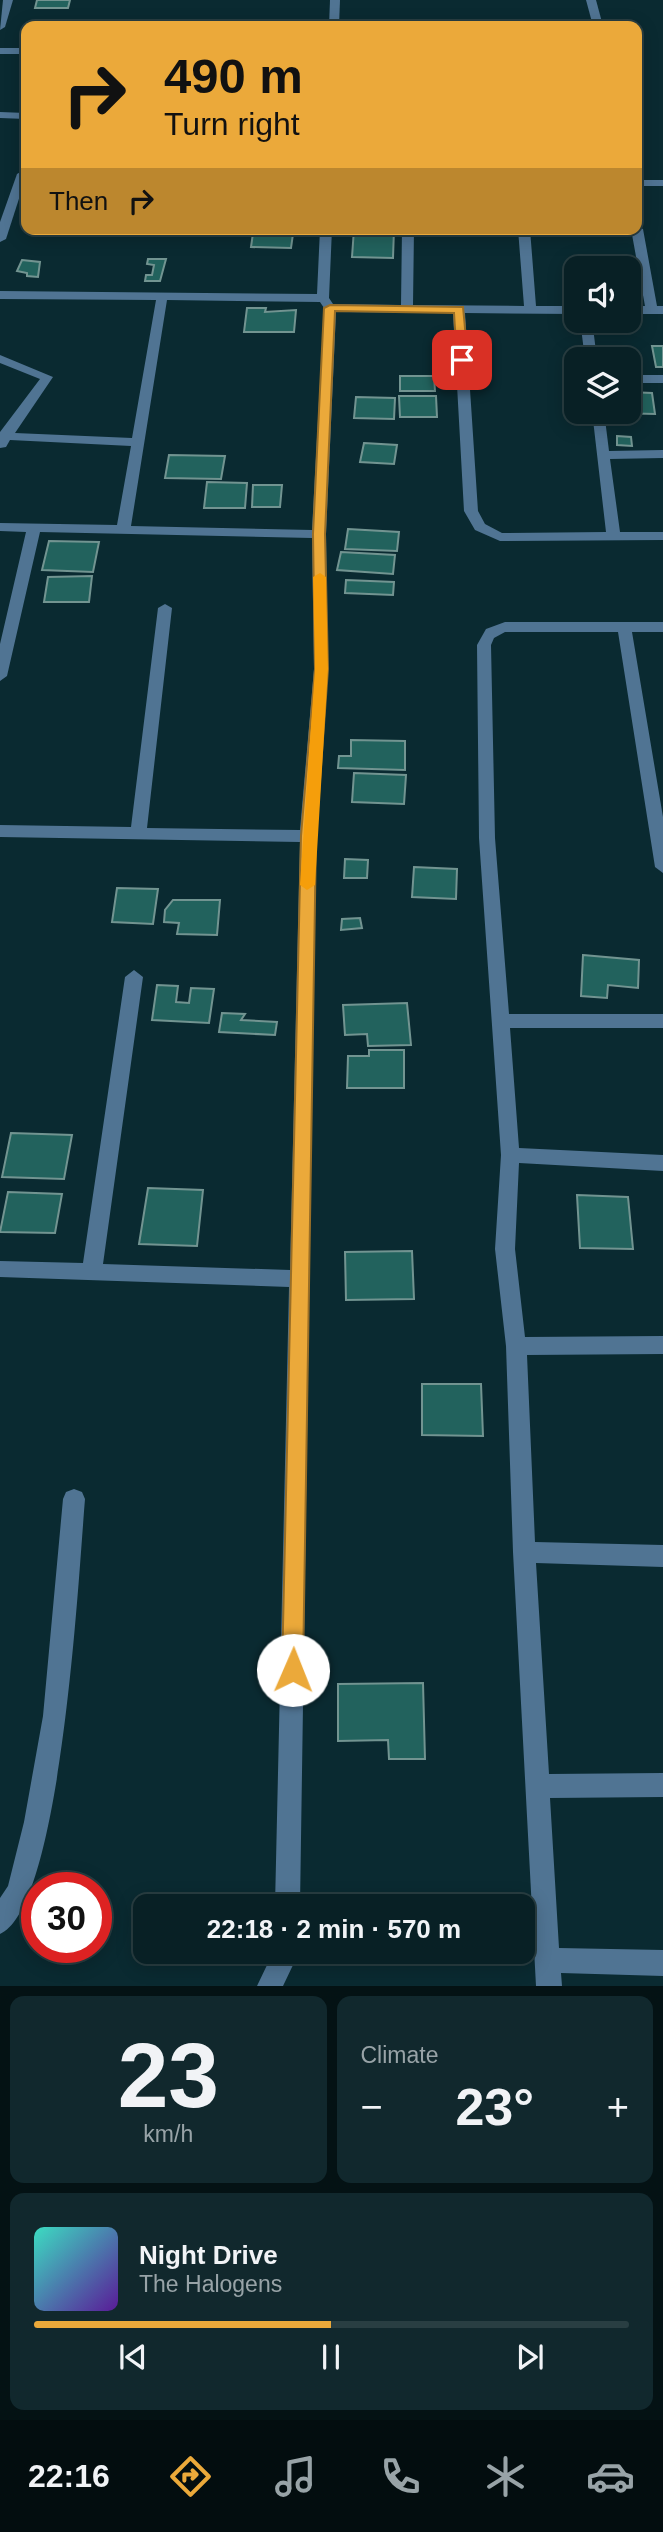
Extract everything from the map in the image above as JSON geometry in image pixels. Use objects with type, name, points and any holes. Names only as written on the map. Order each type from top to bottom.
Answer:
[{"type":"street","points":[[0,27],[8,0]]},
{"type":"street","points":[[334,21],[335,0]]},
{"type":"street","points":[[591,0],[597,21]]},
{"type":"street","points":[[0,51],[21,51]]},
{"type":"street","points":[[0,115],[21,116]]},
{"type":"street","points":[[0,239],[21,177]]},
{"type":"street","points":[[642,183],[663,183]]},
{"type":"street","points":[[287,1894],[308,836],[321,669],[319,534],[327,303],[326,235]]},
{"type":"street","points":[[407,309],[408,235]]},
{"type":"street","points":[[524,235],[530,310]]},
{"type":"street","points":[[639,235],[658,310]]},
{"type":"street","points":[[0,295],[162,297],[407,309],[564,310]]},
{"type":"street","points":[[123,530],[162,297]]},
{"type":"street","points":[[459,310],[471,511],[480,527],[500,537],[663,536]]},
{"type":"street","points":[[0,359],[47,377],[1,439]]},
{"type":"street","points":[[641,379],[663,379]]},
{"type":"street","points":[[599,424],[613,535]]},
{"type":"street","points":[[1,439],[137,442]]},
{"type":"street","points":[[603,455],[663,454]]},
{"type":"street","points":[[0,527],[319,534]]},
{"type":"street","points":[[0,676],[34,527]]},
{"type":"street","points":[[138,833],[165,608]]},
{"type":"street","points":[[624,626],[655,772],[663,867]]},
{"type":"street","points":[[549,1986],[524,1552],[516,1346],[505,1249],[510,1155],[499,1021],[483,744],[482,690],[486,635],[505,627],[663,626]]},
{"type":"street","points":[[0,831],[308,836]]},
{"type":"street","points":[[93,1270],[134,977]]},
{"type":"street","points":[[499,1021],[663,1021]]},
{"type":"street","points":[[510,1155],[663,1163]]},
{"type":"street","points":[[0,1269],[300,1279]]},
{"type":"street","points":[[516,1346],[663,1345]]},
{"type":"street","points":[[0,1921],[19,1891],[36,1822],[55,1716],[74,1499]]},
{"type":"street","points":[[524,1552],[663,1556]]},
{"type":"street","points":[[537,1786],[663,1785]]},
{"type":"street","points":[[547,1960],[663,1963]]},
{"type":"street","points":[[270,1986],[280,1964]]},
{"type":"building","points":[[37,0],[70,0],[68,8],[35,8]]},
{"type":"building","points":[[253,235],[293,235],[291,248],[251,247]]},
{"type":"building","points":[[354,235],[394,235],[393,258],[352,257]]},
{"type":"building","points":[[148,259],[166,259],[160,281],[145,281],[146,275],[152,275],[154,265],[147,264]]},
{"type":"building","points":[[22,260],[40,262],[38,277],[17,271]]},
{"type":"building","points":[[247,308],[266,308],[265,312],[296,310],[294,332],[244,332]]},
{"type":"building","points":[[652,346],[663,346],[663,367],[656,367]]},
{"type":"building","points":[[400,376],[434,376],[435,391],[400,391]]},
{"type":"building","points":[[641,393],[652,393],[655,414],[641,414]]},
{"type":"building","points":[[399,396],[436,396],[437,417],[400,417]]},
{"type":"building","points":[[356,397],[395,398],[394,419],[354,418]]},
{"type":"building","points":[[617,436],[631,437],[632,446],[617,445]]},
{"type":"building","points":[[364,443],[397,445],[394,464],[360,462]]},
{"type":"building","points":[[169,455],[225,456],[221,479],[165,478]]},
{"type":"building","points":[[207,482],[247,483],[245,508],[204,508]]},
{"type":"building","points":[[253,485],[282,485],[280,507],[252,507]]},
{"type":"building","points":[[348,529],[399,532],[397,551],[345,549]]},
{"type":"building","points":[[49,541],[99,542],[93,572],[42,570]]},
{"type":"building","points":[[341,552],[395,555],[393,574],[337,570]]},
{"type":"building","points":[[92,576],[89,602],[44,602],[48,577]]},
{"type":"building","points":[[346,580],[394,582],[393,595],[345,593]]},
{"type":"building","points":[[351,740],[405,741],[405,770],[338,768],[339,756],[351,756]]},
{"type":"building","points":[[354,773],[406,775],[404,804],[352,802]]},
{"type":"building","points":[[345,859],[368,860],[367,878],[344,878]]},
{"type":"building","points":[[414,867],[457,869],[456,899],[412,897]]},
{"type":"building","points":[[117,888],[158,889],[153,924],[112,922]]},
{"type":"building","points":[[173,900],[220,900],[217,935],[177,934],[179,923],[164,922],[165,910]]},
{"type":"building","points":[[360,918],[362,928],[341,930],[342,919]]},
{"type":"building","points":[[583,955],[639,960],[638,988],[608,985],[607,998],[581,996]]},
{"type":"building","points":[[157,985],[178,986],[176,1002],[189,1003],[191,988],[214,989],[209,1023],[152,1020]]},
{"type":"building","points":[[407,1003],[411,1045],[368,1046],[367,1034],[345,1035],[343,1005]]},
{"type":"building","points":[[222,1013],[245,1014],[241,1020],[277,1022],[275,1035],[219,1032]]},
{"type":"building","points":[[369,1050],[404,1050],[404,1088],[347,1088],[348,1056],[369,1056]]},
{"type":"building","points":[[11,1133],[72,1135],[64,1179],[2,1177]]},
{"type":"building","points":[[148,1188],[203,1190],[197,1246],[139,1244]]},
{"type":"building","points":[[8,1192],[62,1194],[55,1233],[0,1232]]},
{"type":"building","points":[[577,1195],[628,1197],[633,1249],[580,1248]]},
{"type":"building","points":[[412,1251],[414,1299],[346,1300],[345,1252]]},
{"type":"building","points":[[422,1384],[481,1384],[483,1436],[422,1435]]},
{"type":"building","points":[[423,1683],[425,1759],[389,1759],[388,1740],[338,1741],[338,1684]]},
{"type":"slow traffic","points":[[307,885],[308,836],[321,669],[320,577]]},
{"type":"route","points":[[293,1670],[308,836],[321,669],[319,534],[330,308],[459,310],[462,360]]}]
